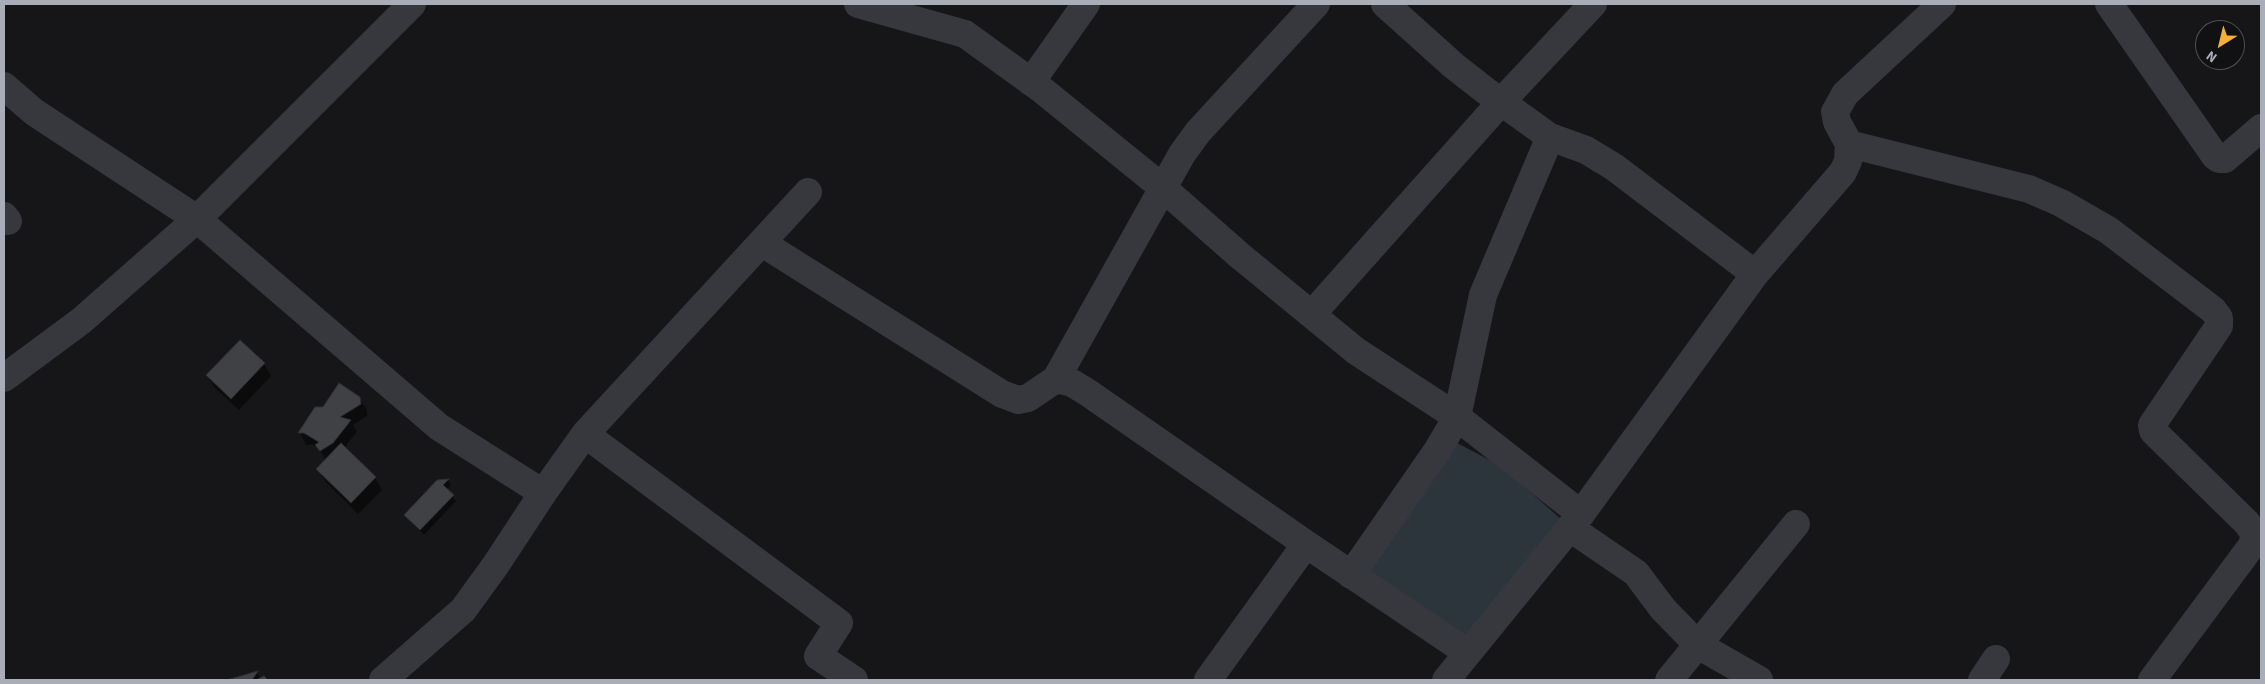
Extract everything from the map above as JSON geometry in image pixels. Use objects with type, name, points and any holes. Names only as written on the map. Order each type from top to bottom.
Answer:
[{"type":"street","points":[[4,378],[80,321],[197,219],[412,4]]},
{"type":"street","points":[[858,4],[965,34],[1031,82],[1163,188],[1240,255],[1356,351],[1457,418],[1636,573],[1663,609],[1698,645],[1759,680]]},
{"type":"street","points":[[1031,82],[1086,4]]},
{"type":"street","points":[[762,243],[1002,394],[1018,400],[1028,398],[1056,379],[1182,154],[1198,132],[1316,4]]},
{"type":"street","points":[[1385,4],[1454,66],[1501,102],[1550,137],[1586,150],[1614,167],[1755,274]]},
{"type":"street","points":[[1312,314],[1501,102],[1593,4]]},
{"type":"street","points":[[1446,680],[1575,521],[1755,274],[1842,172],[1848,161],[1850,144],[1837,122],[1835,112],[1845,94],[1942,4]]},
{"type":"street","points":[[2109,4],[2215,156],[2219,159],[2225,159],[2261,128]]},
{"type":"street","points":[[4,86],[34,112],[197,219],[439,427],[543,492]]},
{"type":"street","points":[[1351,575],[1437,451],[1457,418],[1483,295],[1550,137]]},
{"type":"street","points":[[1850,144],[2029,189],[2061,203],[2108,230],[2213,310],[2219,318],[2219,326],[2152,425],[2154,431],[2247,523],[2254,533],[2253,544],[2152,680]]},
{"type":"street","points":[[383,680],[463,610],[585,434],[808,192]]},
{"type":"street","points":[[1056,379],[1088,392],[1351,575],[1468,653]]},
{"type":"street","points":[[585,434],[839,622],[818,656],[854,680]]},
{"type":"street","points":[[1670,680],[1796,524]]},
{"type":"street","points":[[1208,680],[1306,544]]},
{"type":"shaded area","points":[[1457,443],[1501,466],[1561,519],[1468,638],[1365,576]]},
{"type":"building","points":[[240,340],[265,363],[231,399],[206,375]]},
{"type":"building","points":[[339,383],[360,397],[361,404],[340,417],[351,420],[333,443],[320,451],[315,445],[319,442],[304,433],[298,433],[315,407],[323,407]]},
{"type":"building","points":[[341,443],[376,477],[351,503],[316,469]]},
{"type":"building","points":[[449,479],[443,485],[454,495],[420,530],[404,515],[437,480]]},
{"type":"building","points":[[258,671],[252,680],[227,680]]},
{"type":"building","points":[[264,676],[268,680],[256,680]]}]
